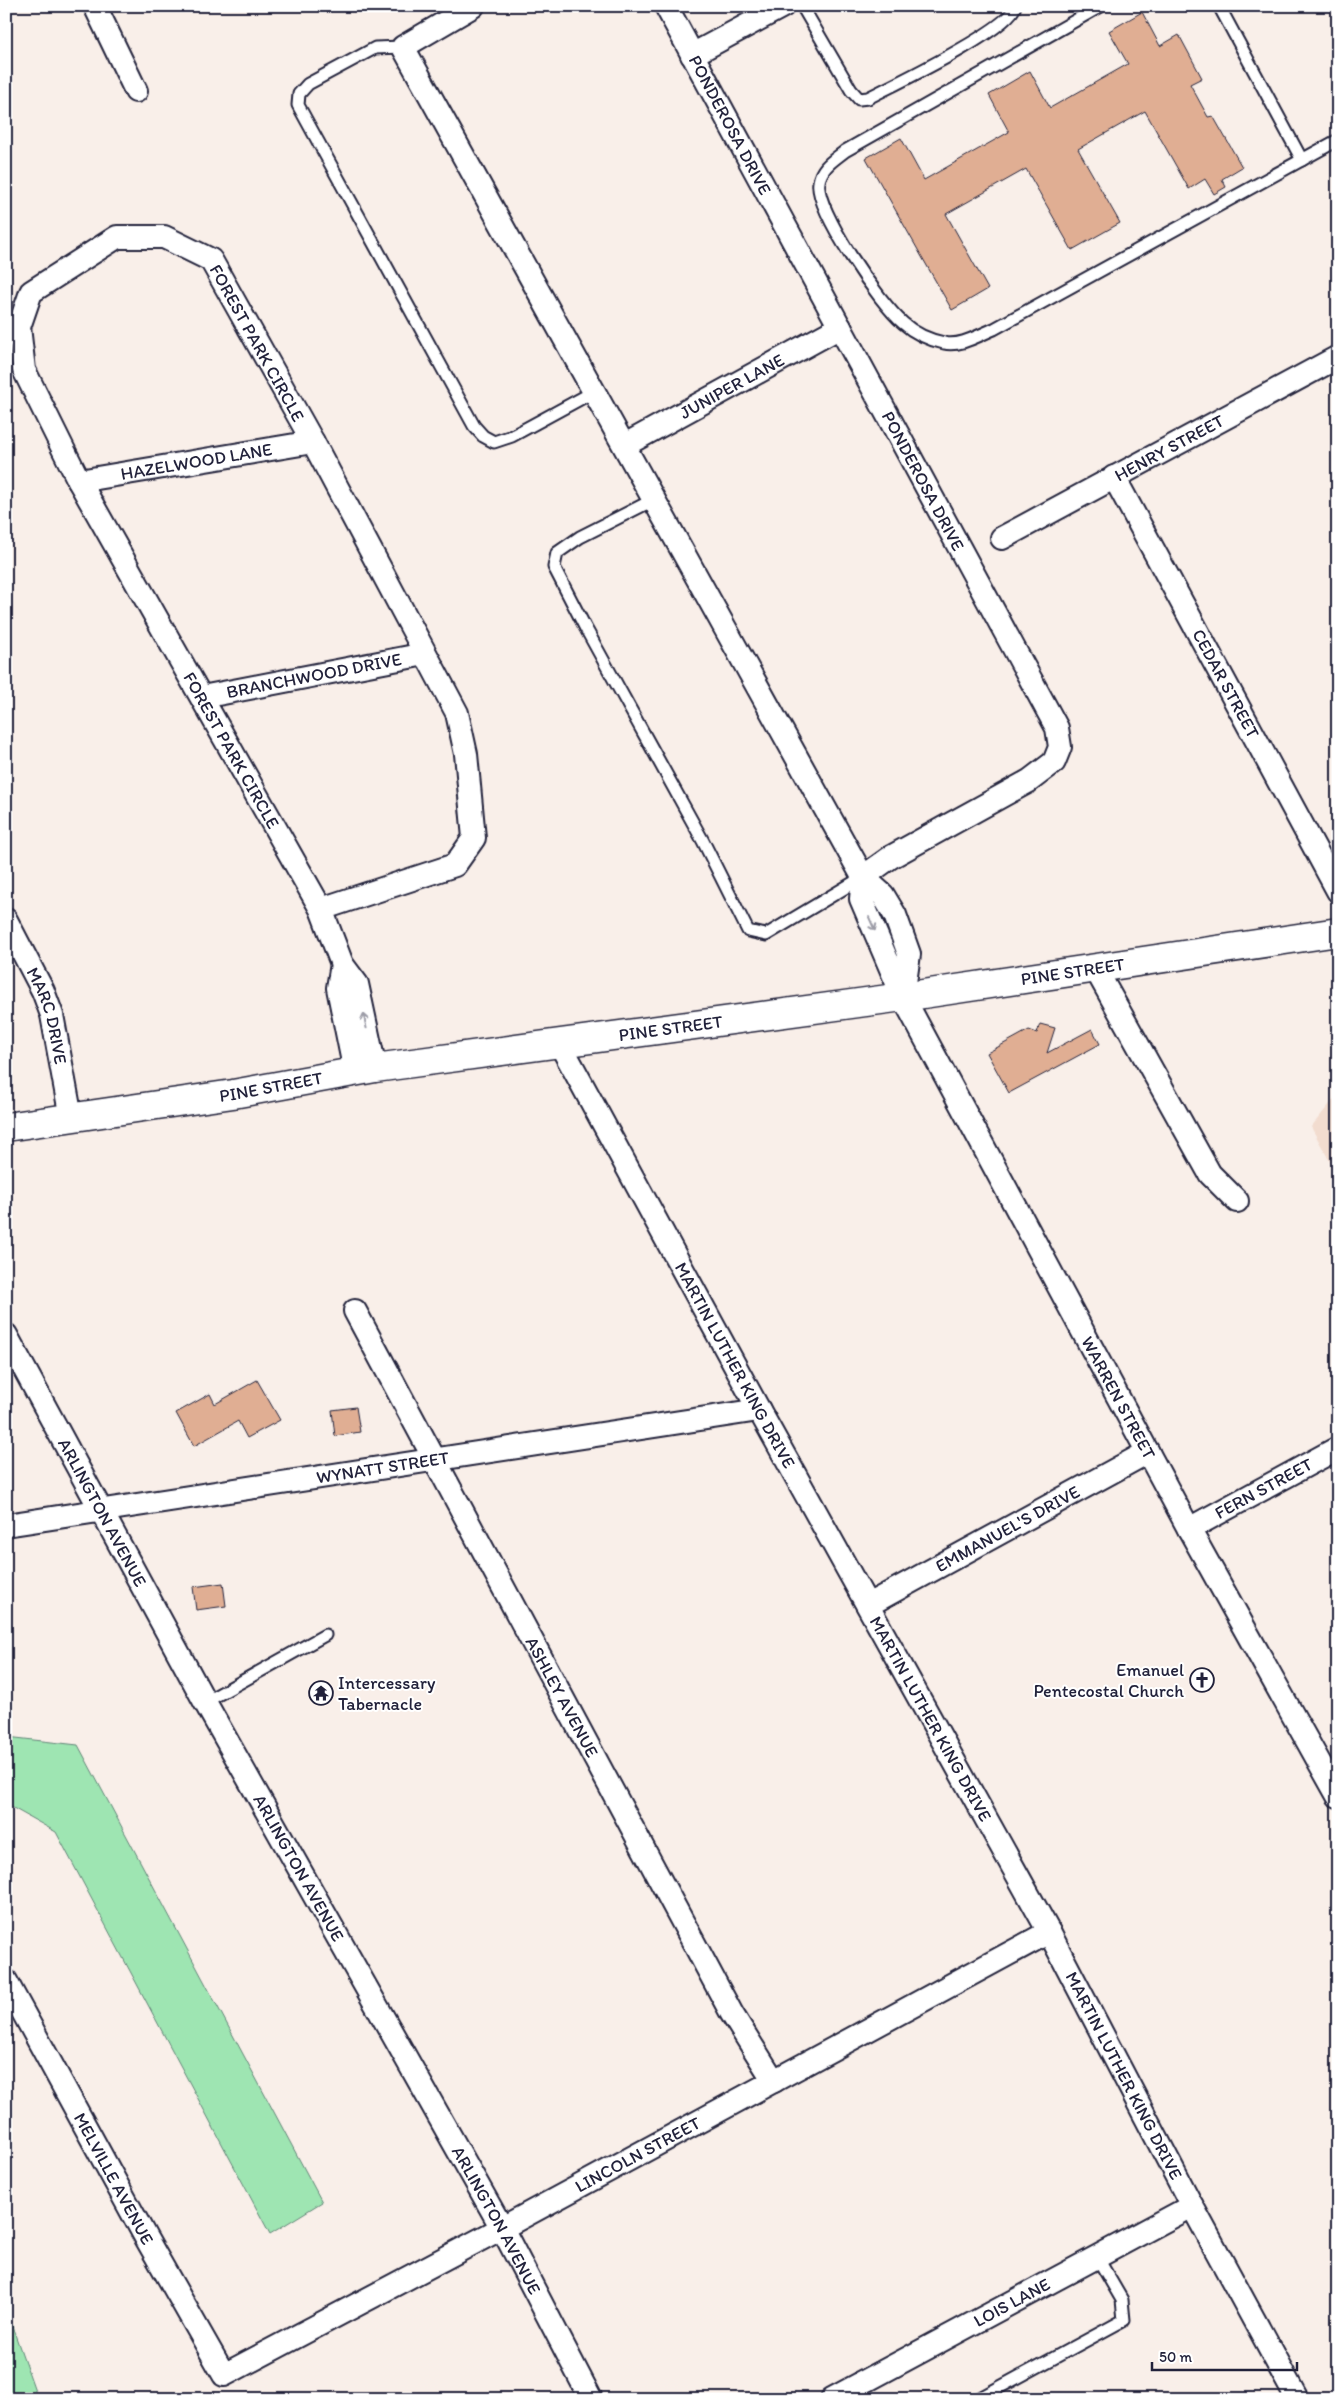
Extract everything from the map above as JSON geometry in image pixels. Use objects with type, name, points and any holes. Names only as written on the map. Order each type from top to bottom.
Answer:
[{"type":"street","points":[[95,6],[136,91]]},
{"type":"street","points":[[473,6],[403,47],[863,877],[862,899],[903,997]]},
{"type":"street","name":"PONDEROSA DRIVE","points":[[666,6],[1057,728],[1060,747],[1054,762],[1029,781],[891,857],[863,877]]},
{"type":"street","points":[[692,55],[783,6]]},
{"type":"street","name":"FOREST PARK CIRCLE","points":[[321,909],[455,865],[474,838],[466,754],[457,713],[212,260],[164,237],[117,237],[31,292],[19,326],[24,370],[79,481],[321,909],[342,964],[357,984],[365,1070]]},
{"type":"street","name":"JUNIPER LANE","points":[[625,445],[840,327]]},
{"type":"street","name":"HENRY STREET","points":[[1002,538],[1338,357]]},
{"type":"street","name":"HAZELWOOD LANE","points":[[79,481],[312,442]]},
{"type":"street","name":"CEDAR STREET","points":[[1114,477],[1338,891]]},
{"type":"street","name":"BRANCHWOOD DRIVE","points":[[202,698],[425,654]]},
{"type":"street","name":"MARC DRIVE","points":[[6,920],[44,990],[52,1015],[71,1118]]},
{"type":"street","name":"PINE STREET","points":[[6,1127],[233,1094],[365,1070],[559,1042],[903,997],[1338,932]]},
{"type":"street","points":[[1095,968],[1210,1174],[1237,1201]]},
{"type":"street","name":"WARREN STREET","points":[[903,997],[1188,1529],[1338,1796]]},
{"type":"street","name":"MARTIN LUTHER KING DRIVE","points":[[559,1042],[1049,1932],[1192,2206],[1297,2399]]},
{"type":"street","name":"ASHLEY AVENUE","points":[[355,1311],[732,2014],[774,2081]]},
{"type":"street","name":"ARLINGTON AVENUE","points":[[6,1335],[205,1702],[502,2228],[591,2399]]},
{"type":"street","name":"WYNATT STREET","points":[[6,1525],[760,1410]]},
{"type":"street","name":"FERN STREET","points":[[1188,1529],[1338,1448]]},
{"type":"street","name":"EMMANUEL'S DRIVE","points":[[868,1605],[1148,1452]]},
{"type":"street","name":"LINCOLN STREET","points":[[224,2375],[502,2228],[1049,1932]]},
{"type":"street","name":"MELVILLE AVENUE","points":[[6,1981],[141,2230],[224,2375]]},
{"type":"street","name":"LOIS LANE","points":[[841,2397],[1192,2206]]},
{"type":"lane","points":[[802,6],[851,90],[859,99],[868,98],[970,44],[1007,20],[1015,6]]},
{"type":"lane","points":[[1101,6],[845,151],[825,167],[818,183],[822,204],[863,275],[884,304],[904,324],[927,338],[955,344],[994,329],[1338,140]]},
{"type":"lane","points":[[1220,6],[1302,160]]},
{"type":"lane","points":[[403,47],[375,48],[316,79],[308,84],[299,94],[298,104],[474,426],[484,436],[494,442],[512,436],[595,391]]},
{"type":"lane","points":[[655,499],[580,537],[556,553],[554,567],[584,627],[703,841],[748,932],[766,934],[863,877]]},
{"type":"lane","points":[[205,1702],[325,1635]]},
{"type":"lane","points":[[978,2399],[1124,2320],[1122,2300],[1097,2257]]},
{"type":"shaded area","points":[[1338,1098],[1338,1176],[1311,1127],[1334,1099]]},
{"type":"green space","points":[[6,1735],[7,1737],[78,1745],[322,2202],[270,2234],[56,1832],[6,1804]]},
{"type":"green space","points":[[6,2309],[38,2399],[6,2399]]},
{"type":"building","points":[[1142,12],[1160,46],[1179,35],[1202,78],[1190,84],[1208,117],[1213,116],[1242,167],[1222,179],[1226,187],[1214,194],[1205,179],[1189,189],[1145,111],[1078,149],[1120,223],[1072,250],[1026,169],[946,214],[988,289],[952,310],[866,158],[901,138],[924,180],[1009,132],[989,95],[1030,71],[1050,108],[1128,64],[1109,31]]},
{"type":"building","points":[[1040,1024],[1055,1028],[1047,1053],[1092,1029],[1100,1044],[1009,1093],[987,1053],[1029,1030],[1037,1033]]},
{"type":"building","points":[[257,1380],[280,1420],[247,1438],[238,1421],[194,1446],[176,1413],[210,1394],[215,1404]]},
{"type":"building","points":[[356,1407],[360,1432],[335,1436],[332,1410]]},
{"type":"building","points":[[223,1583],[226,1606],[196,1610],[193,1587]]},
{"type":"place","name":"Emanuel Pentecostal Church","points":[[1202,1680]]},
{"type":"place","name":"Intercessary Tabernacle","points":[[321,1693]]}]
